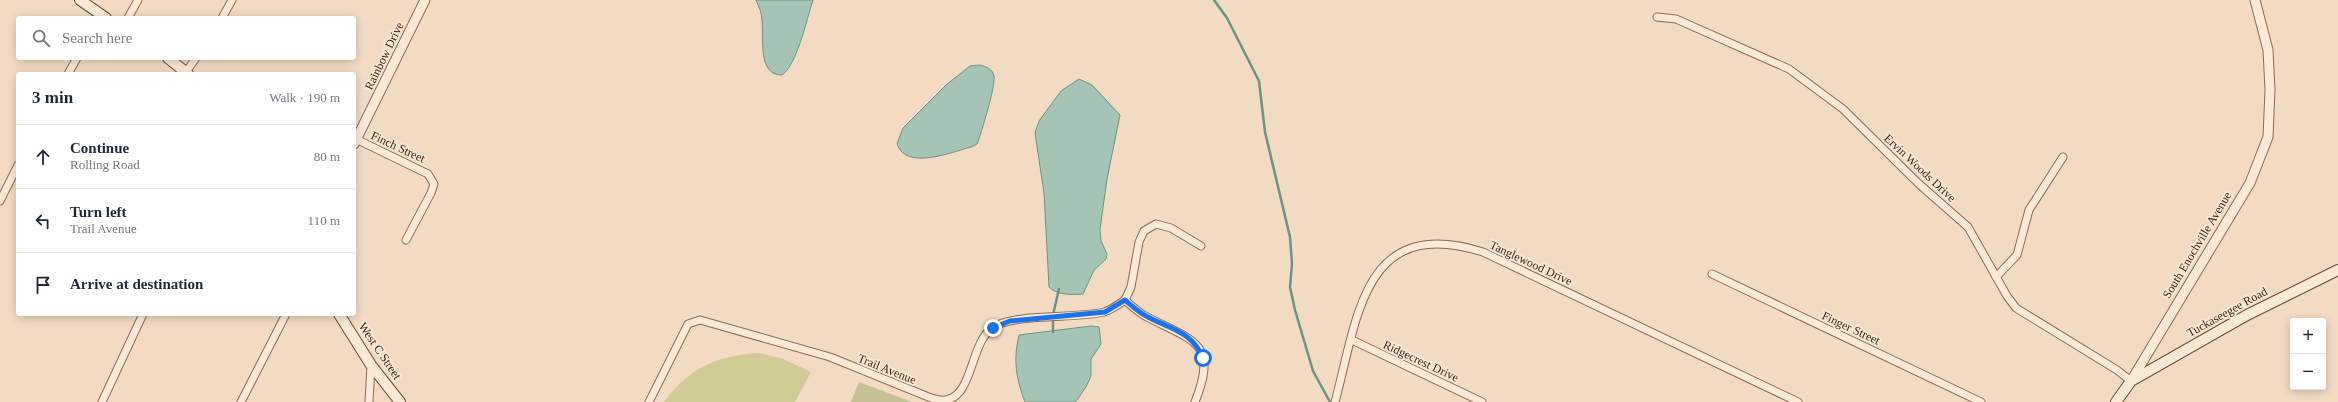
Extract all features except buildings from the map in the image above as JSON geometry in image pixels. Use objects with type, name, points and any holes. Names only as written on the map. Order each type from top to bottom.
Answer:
[{"type":"main road","points":[[80,0],[101,16]]},
{"type":"main road","points":[[171,60],[186,72]]},
{"type":"main road","name":"Tuckaseegee Road","points":[[2131,381],[2246,314],[2338,270]]},
{"type":"main road","name":"West C Street","points":[[340,316],[371,365],[400,402]]},
{"type":"main road","name":"South Enochville Avenue","points":[[2116,402],[2131,381]]},
{"type":"street","points":[[129,16],[138,0]]},
{"type":"street","points":[[223,16],[232,0]]},
{"type":"street","name":"Rainbow Drive","points":[[356,140],[425,0]]},
{"type":"street","name":"South Enochville Avenue","points":[[2131,381],[2250,183],[2268,137],[2270,90],[2268,50],[2255,0]]},
{"type":"street","name":"Ervin Woods Drive","points":[[1657,17],[1676,19],[1789,69],[1843,108],[1919,184],[1968,227],[1996,277],[2016,308],[2117,370],[2131,381]]},
{"type":"street","points":[[69,72],[76,60]]},
{"type":"street","points":[[188,72],[195,60]]},
{"type":"street","name":"Finch Street","points":[[356,142],[428,174],[434,184],[431,193],[406,240]]},
{"type":"street","points":[[1996,277],[2017,255],[2029,210],[2063,157]]},
{"type":"street","points":[[0,201],[16,168]]},
{"type":"street","points":[[1195,402],[1204,371],[1203,358],[1198,346],[1187,335],[1146,316],[1125,300],[1132,287],[1139,242],[1144,231],[1156,224],[1171,228],[1202,246]]},
{"type":"street","name":"Tanglewood Drive","points":[[1335,402],[1361,304],[1370,283],[1383,265],[1401,250],[1431,244],[1459,244],[1482,252],[1798,402]]},
{"type":"street","name":"Finger Street","points":[[1712,274],[1981,402]]},
{"type":"street","name":"Trail Avenue","points":[[649,402],[688,324],[700,320],[830,357],[931,398],[946,400],[957,396],[965,384],[983,338],[993,328],[1010,321],[1105,312],[1125,300]]},
{"type":"street","points":[[102,402],[142,316]]},
{"type":"street","points":[[242,402],[285,316]]},
{"type":"street","name":"Ridgecrest Drive","points":[[1352,340],[1482,402]]},
{"type":"street","points":[[368,402],[371,365]]},
{"type":"shaded area","points":[[756,0],[813,0],[797,52],[787,70],[782,75],[774,73],[769,69],[765,62],[763,54],[761,15]]},
{"type":"shaded area","points":[[980,65],[992,71],[994,81],[988,110],[977,144],[930,158],[910,157],[902,152],[897,144],[903,128],[946,85],[970,66]]},
{"type":"shaded area","points":[[1079,79],[1092,85],[1120,115],[1107,179],[1100,229],[1101,241],[1107,254],[1106,259],[1094,270],[1083,294],[1070,294],[1056,292],[1049,287],[1044,193],[1035,133],[1039,121],[1061,91]]},
{"type":"shaded area","points":[[1091,326],[1099,327],[1101,344],[1091,359],[1091,376],[1086,387],[1077,400],[1075,402],[1025,402],[1019,385],[1016,369],[1016,353],[1019,335]]},
{"type":"shaded area","points":[[759,353],[783,359],[811,372],[795,402],[664,402],[684,380],[694,372],[718,360],[744,354]]},
{"type":"shaded area","points":[[859,382],[912,402],[851,402]]},
{"type":"waterway","points":[[1214,0],[1227,18],[1259,81],[1265,132],[1290,237],[1292,264],[1290,287],[1295,310],[1313,371],[1330,402]]},
{"type":"waterway","points":[[1053,332],[1053,315],[1059,289]]},
{"type":"route","points":[[993,328],[1010,321],[1105,312],[1125,300],[1146,316],[1187,335],[1198,346],[1203,358]]}]
